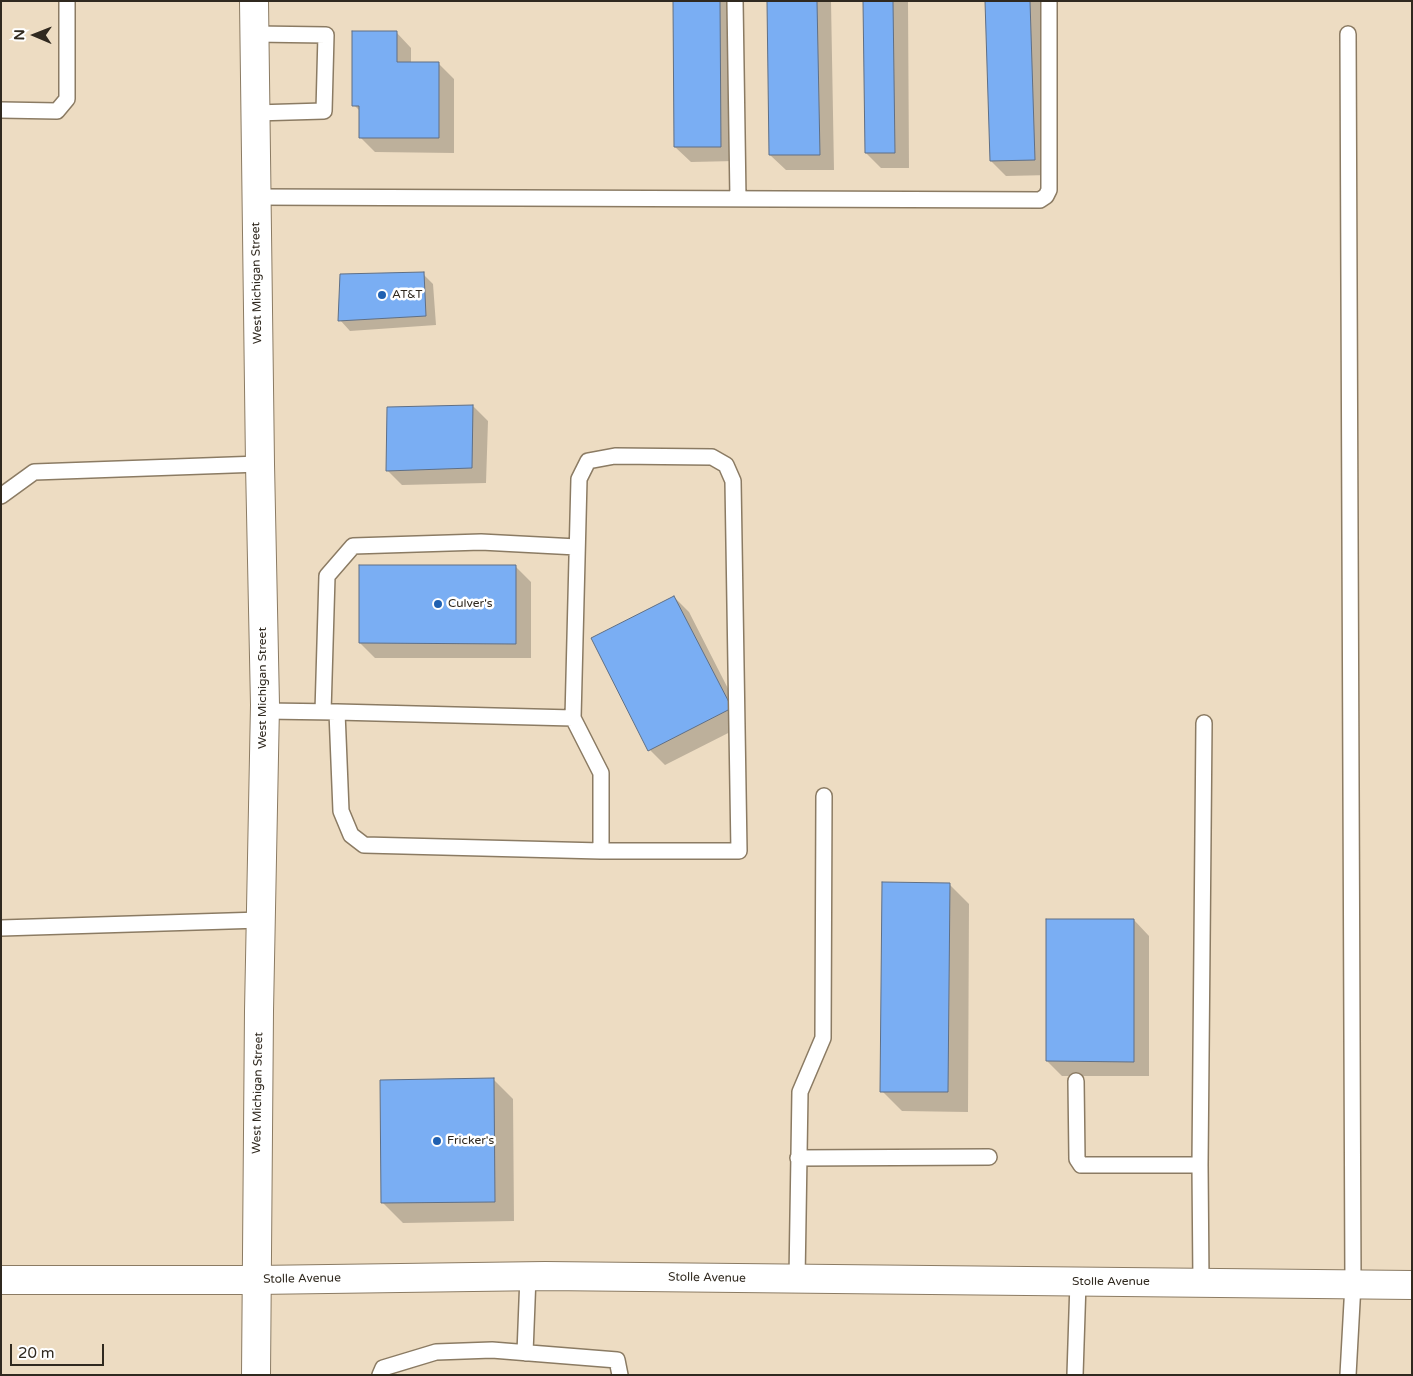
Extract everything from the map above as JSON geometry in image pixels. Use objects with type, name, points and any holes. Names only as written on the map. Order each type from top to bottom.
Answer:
[{"type":"street","name":"West Michigan Street","points":[[254,1],[265,711],[256,1375]]},
{"type":"street","name":"Stolle Avenue","points":[[1,1280],[256,1280],[528,1276],[1412,1285]]},
{"type":"lane","points":[[1,110],[58,111],[67,99],[67,1]]},
{"type":"lane","points":[[735,1],[738,199]]},
{"type":"lane","points":[[256,197],[1040,200],[1046,196],[1049,190],[1049,1]]},
{"type":"lane","points":[[255,34],[326,35],[324,111],[255,113]]},
{"type":"lane","points":[[1348,34],[1353,1284],[1348,1375]]},
{"type":"lane","points":[[577,547],[481,542],[352,546],[327,576],[330,712],[341,811],[351,835],[364,845],[601,851],[739,852],[733,481],[726,465],[712,457],[615,456],[588,462],[579,479],[573,718],[601,773],[601,851]]},
{"type":"lane","points":[[1,496],[34,472],[260,464]]},
{"type":"lane","points":[[265,711],[573,718]]},
{"type":"lane","points":[[1201,1283],[1200,1166],[1204,723]]},
{"type":"lane","points":[[797,1279],[800,1092],[823,1038],[824,796]]},
{"type":"lane","points":[[1,928],[261,920]]},
{"type":"lane","points":[[1076,1081],[1077,1159],[1081,1165],[1200,1166]]},
{"type":"lane","points":[[798,1158],[989,1157]]},
{"type":"lane","points":[[525,1353],[528,1276]]},
{"type":"lane","points":[[1075,1375],[1078,1282]]},
{"type":"lane","points":[[380,1375],[383,1368],[436,1352],[492,1350],[617,1360],[620,1375]]},
{"type":"building","points":[[673,1],[720,1],[721,147],[674,147]]},
{"type":"building","points":[[767,1],[817,1],[820,155],[769,155]]},
{"type":"building","points":[[863,1],[893,1],[895,153],[865,153]]},
{"type":"building","points":[[985,1],[1030,1],[1035,160],[990,161]]},
{"type":"building","points":[[352,31],[397,31],[397,62],[439,62],[439,138],[359,138],[359,106],[352,106]]},
{"type":"building","name":"AT&T","points":[[424,272],[426,316],[338,321],[340,274]]},
{"type":"building","points":[[473,405],[472,468],[386,471],[387,407]]},
{"type":"building","name":"Culver's","points":[[359,565],[516,565],[516,644],[359,643]]},
{"type":"building","points":[[674,596],[732,708],[648,751],[591,638]]},
{"type":"building","points":[[882,882],[950,883],[948,1092],[880,1092]]},
{"type":"building","points":[[1046,919],[1134,919],[1134,1062],[1046,1061]]},
{"type":"building","name":"Fricker's","points":[[494,1078],[495,1202],[381,1203],[380,1080]]},
{"type":"place","name":"AT&T","points":[[382,295]]},
{"type":"place","name":"Culver's","points":[[438,604]]},
{"type":"place","name":"Fricker's","points":[[437,1141]]}]
